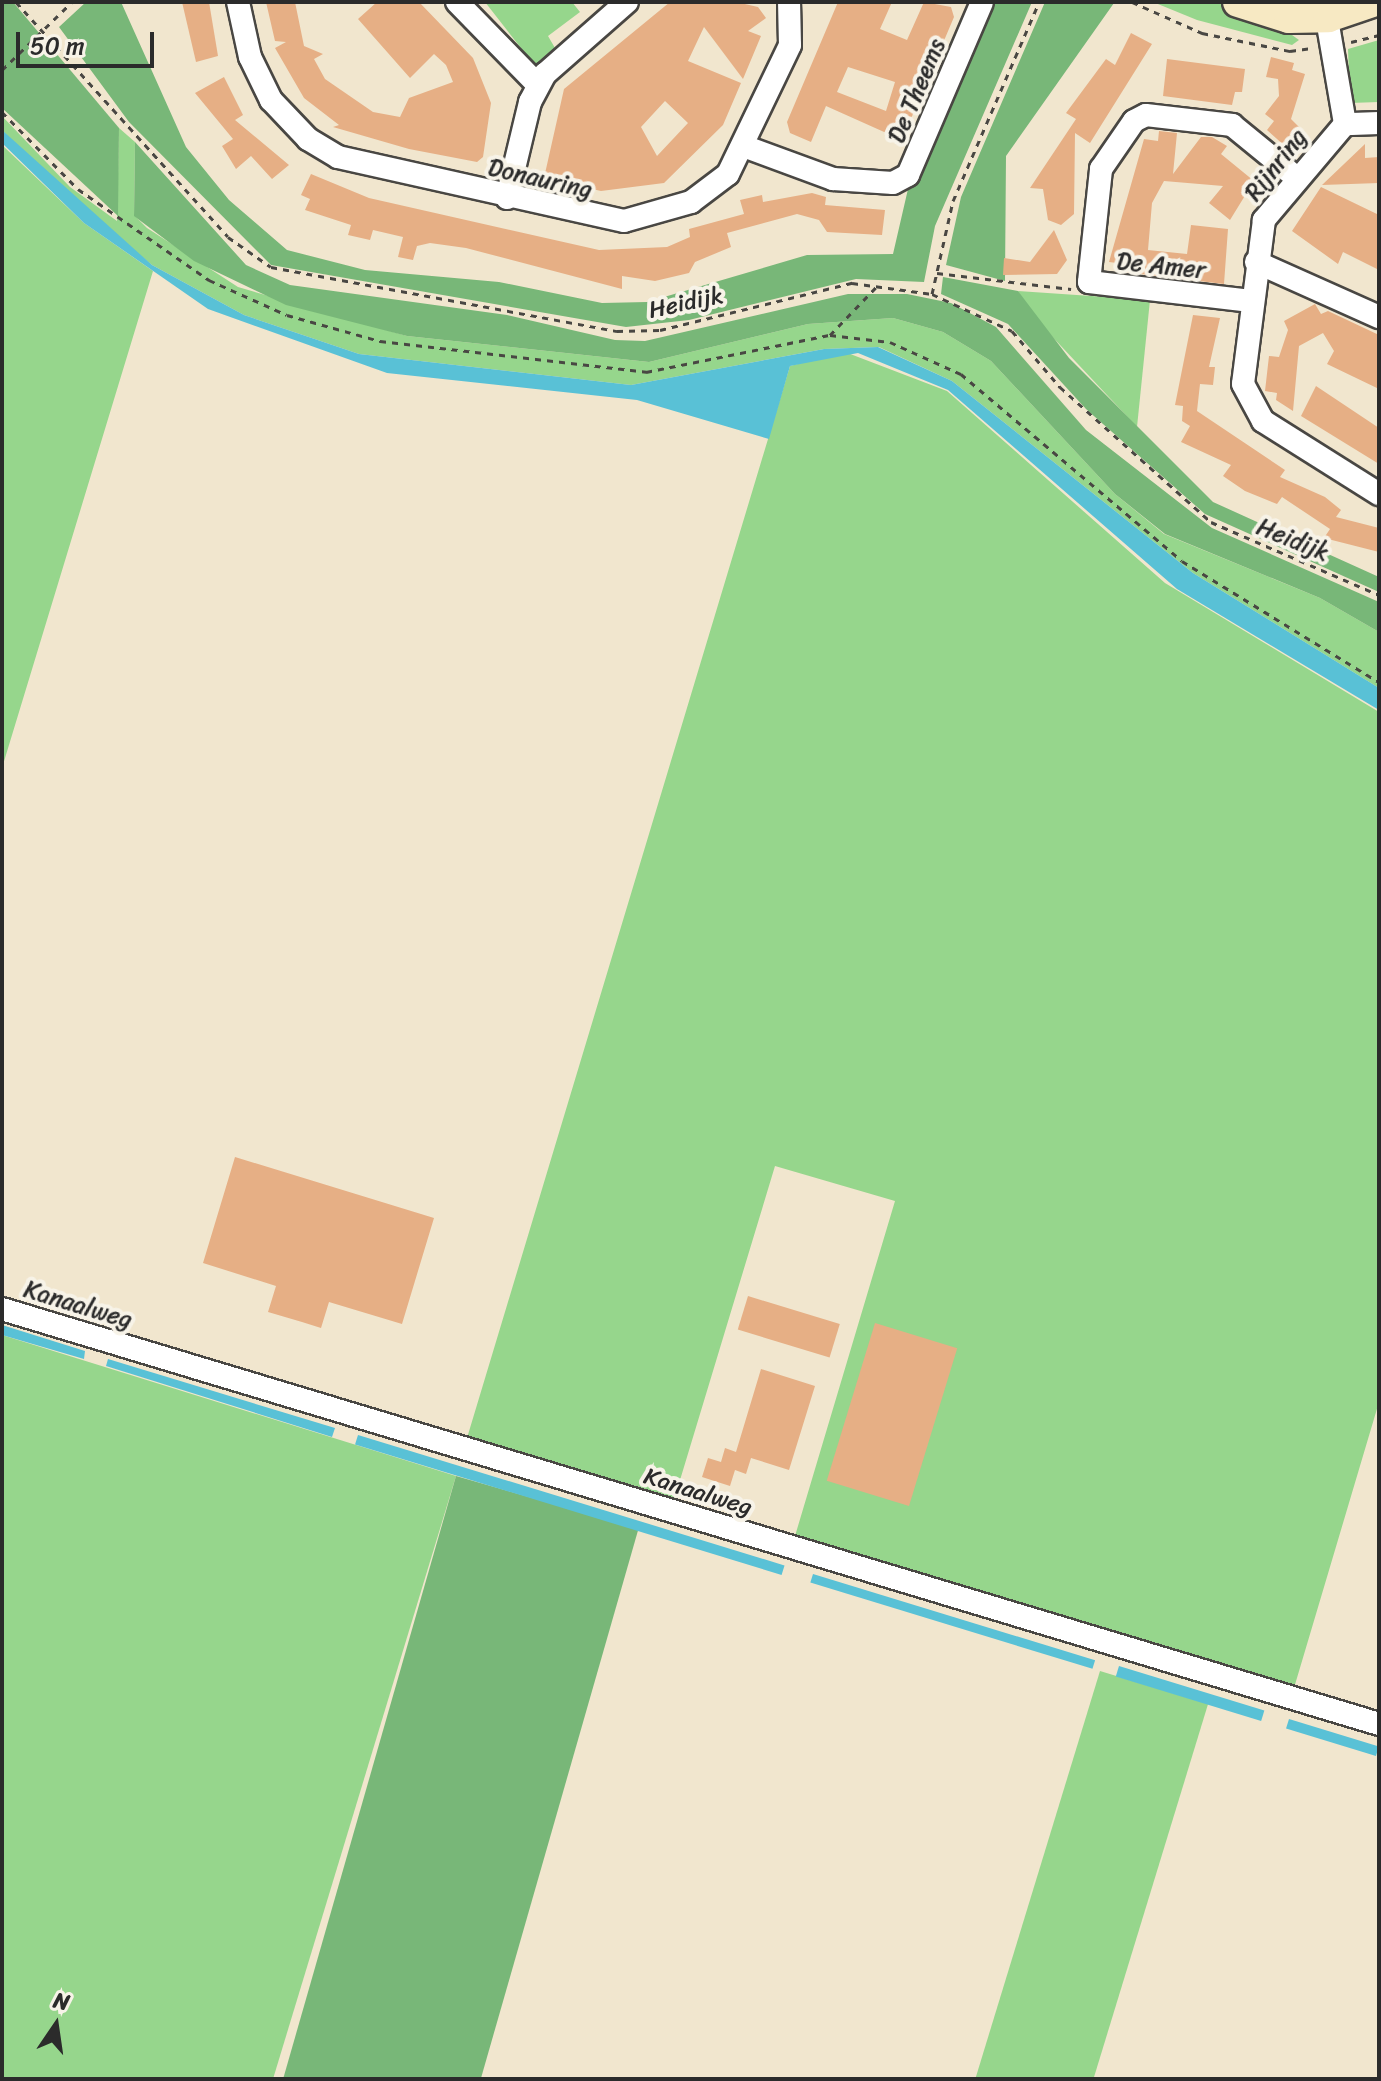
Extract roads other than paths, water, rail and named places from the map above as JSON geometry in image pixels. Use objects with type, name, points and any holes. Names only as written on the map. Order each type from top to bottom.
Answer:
[{"type":"main road","points":[[1238,2],[1289,18],[1328,21],[1372,2]]},
{"type":"street","name":"Donauring","points":[[238,2],[256,74],[308,139],[367,167],[594,219],[661,215],[707,192],[746,147],[790,45],[789,2]]},
{"type":"street","points":[[457,2],[538,85]]},
{"type":"street","points":[[507,198],[538,85],[556,59],[627,2]]},
{"type":"street","name":"De Theems","points":[[746,147],[833,179],[893,183],[908,175],[982,2]]},
{"type":"street","points":[[1328,21],[1345,124],[1379,123]]},
{"type":"street","name":"De Amer","points":[[1251,301],[1089,282],[1098,177],[1139,116],[1232,125],[1298,179]]},
{"type":"street","name":"Rijnring","points":[[1345,124],[1264,220],[1251,301],[1243,384],[1250,408],[1379,494]]},
{"type":"street","points":[[1256,262],[1379,317]]},
{"type":"street","name":"Kanaalweg","points":[[2,1309],[1379,1724]]},
{"type":"water","points":[[2,130],[152,265],[244,315],[359,354],[631,385],[824,349],[878,347],[952,381],[1193,573],[1379,688],[1379,710],[1177,589],[948,390],[858,353],[790,366],[769,439],[637,400],[387,373],[208,309],[84,223],[2,143]]},
{"type":"water","points":[[2,1325],[85,1351],[84,1359],[2,1335]]},
{"type":"water","points":[[108,1359],[335,1428],[332,1437],[106,1366]]},
{"type":"water","points":[[358,1435],[785,1565],[782,1575],[355,1445]]},
{"type":"water","points":[[813,1574],[1095,1660],[1092,1669],[810,1583]]},
{"type":"water","points":[[1119,1666],[1264,1710],[1261,1721],[1116,1677]]},
{"type":"water","points":[[1289,1719],[1379,1746],[1376,1756],[1286,1729]]}]
